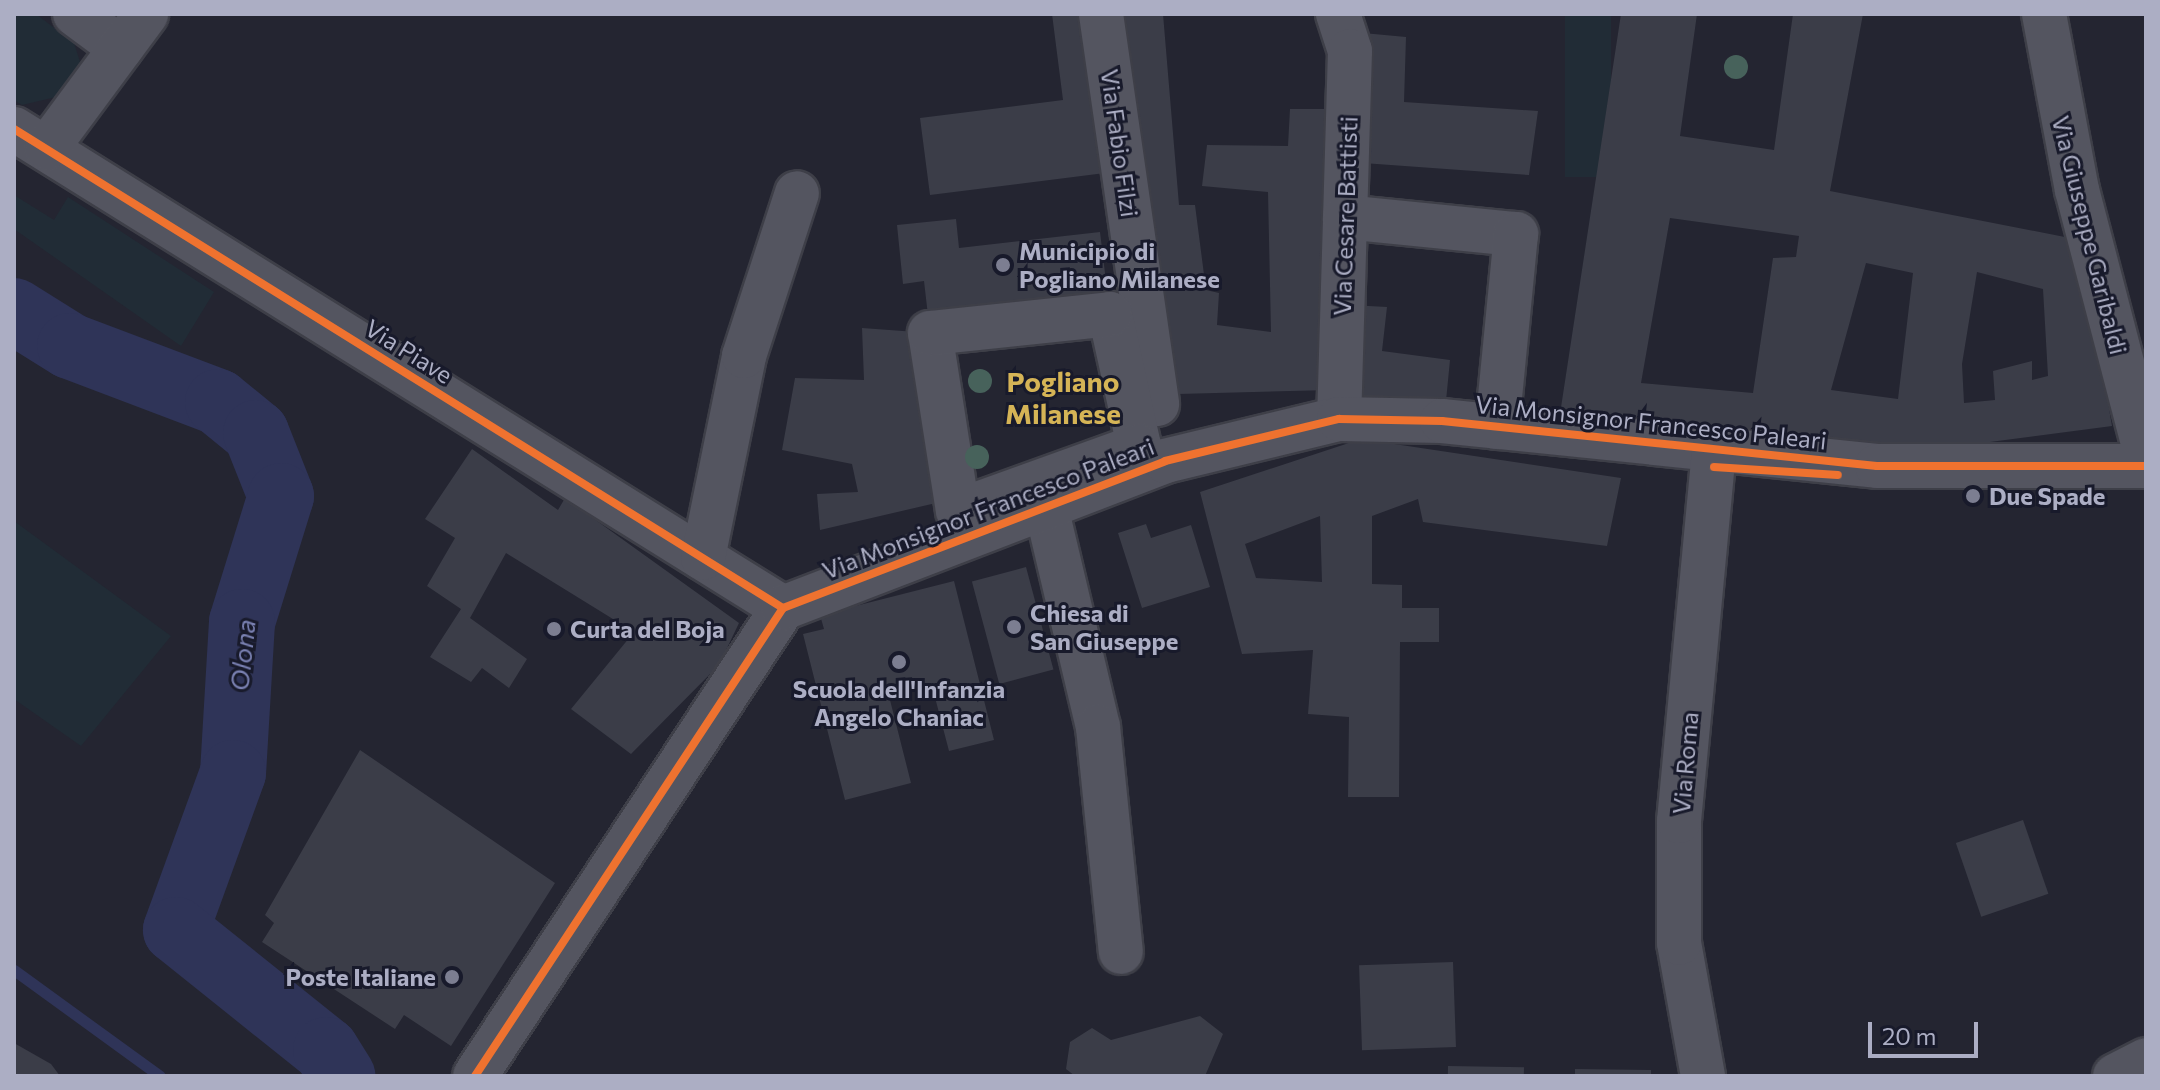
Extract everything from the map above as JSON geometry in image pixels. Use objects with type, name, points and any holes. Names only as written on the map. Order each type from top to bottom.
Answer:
[{"type":"street","points":[[75,14],[121,48]]},
{"type":"street","points":[[30,138],[121,48],[146,14]]},
{"type":"street","name":"Via Fabio Filzi","points":[[1101,14],[1152,454]]},
{"type":"street","name":"Via Cesare Battisti","points":[[1338,14],[1350,51],[1339,419]]},
{"type":"street","name":"Via Giuseppe Garibaldi","points":[[2044,14],[2077,190],[2146,454]]},
{"type":"street","name":"Via Piave","points":[[30,138],[783,608]]},
{"type":"street","points":[[703,558],[744,356],[797,193]]},
{"type":"street","points":[[1345,217],[1516,234],[1497,427]]},
{"type":"street","points":[[1110,314],[1152,454],[958,511],[930,333],[1110,314]]},
{"type":"street","name":"Via Monsignor Francesco Paleari","points":[[783,608],[1046,507],[1152,454],[1339,419],[1497,427],[1877,466],[2146,466]]},
{"type":"street","name":"Via Roma","points":[[1703,1076],[1679,943],[1679,821],[1714,449]]},
{"type":"street","points":[[1046,507],[1098,727],[1121,952]]},
{"type":"street","points":[[475,1076],[783,608]]},
{"type":"street","points":[[2115,1076],[2146,1060]]},
{"type":"shaded area","points":[[14,14],[36,14],[74,43],[81,65],[56,97],[22,105],[14,100]]},
{"type":"shaded area","points":[[1565,14],[1611,14],[1611,177],[1565,177]]},
{"type":"shaded area","points":[[14,195],[54,220],[68,197],[214,292],[181,346],[14,229]]},
{"type":"shaded area","points":[[14,521],[171,636],[81,746],[14,699]]},
{"type":"building","points":[[1052,14],[1082,14],[1105,173],[930,195],[920,118],[1063,100]]},
{"type":"building","points":[[1112,14],[1163,14],[1179,205],[1195,205],[1206,290],[1219,293],[1217,325],[1271,332],[1268,192],[1202,186],[1207,145],[1288,146],[1290,109],[1334,109],[1330,390],[1178,394]]},
{"type":"building","points":[[1621,14],[1697,14],[1680,136],[1774,150],[1793,14],[1863,14],[1830,191],[2080,240],[2112,426],[1913,452],[1560,414]],"holes":[[[1670,218],[1799,236],[1796,257],[1773,258],[1753,393],[1641,383]],[[1866,263],[1913,273],[1898,399],[1831,390]],[[1977,272],[2043,289],[2048,376],[2032,380],[2032,361],[1993,371],[1995,400],[1964,403],[1962,364]]]},
{"type":"building","points":[[1363,33],[1406,37],[1404,102],[1538,111],[1529,175],[1363,163]]},
{"type":"building","name":"Municipio di Pogliano Milanese","points":[[956,219],[959,248],[1100,232],[1110,314],[930,333],[924,281],[903,284],[897,225]]},
{"type":"building","points":[[1350,305],[1387,307],[1382,351],[1450,360],[1446,401],[1345,396]]},
{"type":"building","points":[[862,328],[930,333],[936,503],[820,530],[817,494],[858,492],[852,464],[782,450],[795,378],[864,380]]},
{"type":"building","points":[[1361,439],[1621,478],[1607,546],[1423,522],[1418,499],[1372,516],[1372,584],[1402,585],[1402,608],[1439,608],[1439,642],[1400,642],[1399,797],[1348,797],[1349,717],[1308,714],[1313,650],[1242,654],[1200,492]],"holes":[[[1320,516],[1322,582],[1256,578],[1245,544]]]},
{"type":"building","points":[[472,449],[558,510],[565,498],[739,623],[719,665],[631,754],[571,709],[634,632],[506,553],[470,618],[527,659],[509,688],[482,668],[471,682],[430,657],[461,609],[427,586],[455,538],[425,519]]},
{"type":"building","points":[[1146,524],[1151,538],[1191,525],[1210,587],[1142,608],[1118,533]]},
{"type":"building","name":"Chiesa di San Giuseppe","points":[[1026,567],[1053,669],[999,684],[972,581]]},
{"type":"building","points":[[954,581],[994,740],[949,751],[932,686],[889,696],[911,783],[845,800],[803,634],[824,629],[820,615]]},
{"type":"building","points":[[360,750],[555,883],[451,1046],[404,1015],[395,1029],[262,942],[274,923],[265,915]]},
{"type":"building","points":[[2023,820],[2048,894],[1981,917],[1956,843]]},
{"type":"building","points":[[1453,962],[1456,1047],[1362,1050],[1359,965]]},
{"type":"building","points":[[1200,1016],[1223,1034],[1205,1076],[1075,1076],[1066,1069],[1070,1042],[1092,1028],[1111,1040]]},
{"type":"building","points":[[14,1043],[51,1064],[60,1076],[14,1076]]},
{"type":"building","points":[[1448,1066],[1524,1067],[1524,1076],[1448,1076]]},
{"type":"building","points":[[1575,1069],[1651,1070],[1651,1076],[1575,1076]]},
{"type":"waterway","name":"Olona","points":[[14,311],[70,346],[218,402],[256,433],[281,496],[242,622],[233,773],[176,930],[326,1050],[342,1076]]},
{"type":"waterway","points":[[14,970],[160,1076]]},
{"type":"cycle path","points":[[14,129],[783,608]]},
{"type":"cycle path","points":[[475,1076],[783,608],[1165,461],[1339,419],[1442,421],[1877,466],[2146,466]]},
{"type":"cycle path","points":[[1714,467],[1838,475]]},
{"type":"place","name":"Municipio di Pogliano Milanese","points":[[1003,265]]},
{"type":"place","name":"Due Spade","points":[[1973,496]]},
{"type":"place","name":"Chiesa di San Giuseppe","points":[[1014,627]]},
{"type":"place","name":"Curta del Boja","points":[[554,629]]},
{"type":"place","name":"Scuola dell'Infanzia Angelo Chaniac","points":[[899,662]]},
{"type":"place","name":"Poste Italiane","points":[[452,977]]},
{"type":"district","name":"Pogliano Milanese","points":[[1063,397]]}]
